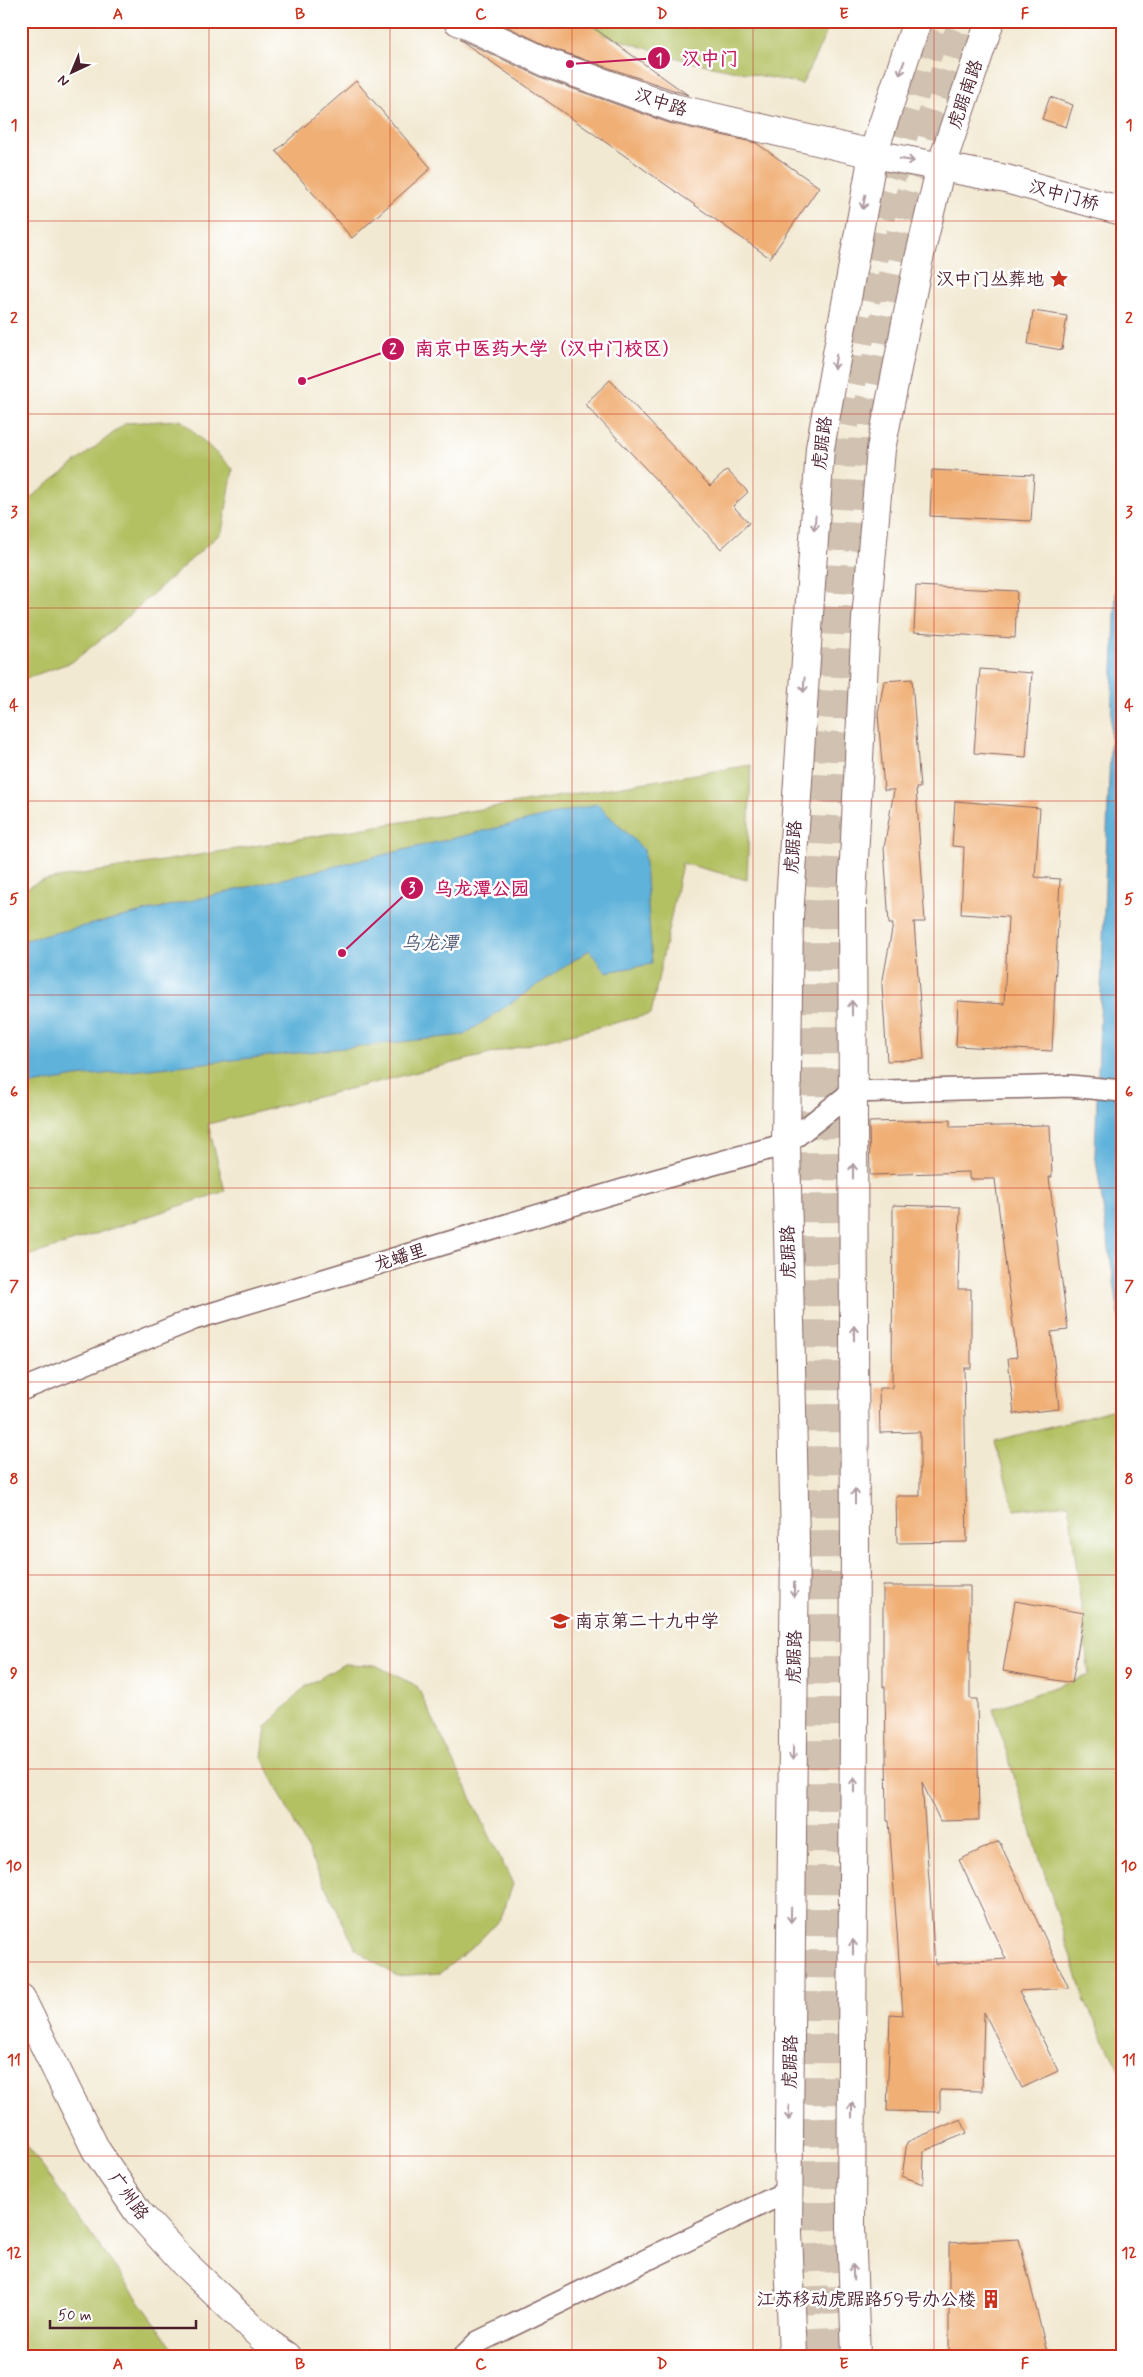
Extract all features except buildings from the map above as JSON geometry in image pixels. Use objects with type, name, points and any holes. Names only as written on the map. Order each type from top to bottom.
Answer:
[{"type":"main road","name":"汉中路","points":[[458,21],[548,63],[674,108],[873,154],[941,166]]},
{"type":"main road","points":[[873,154],[917,21]]},
{"type":"main road","name":"虎踞南路","points":[[941,166],[990,21]]},
{"type":"main road","name":"虎踞路","points":[[794,2356],[788,2191],[795,1542],[786,1144],[789,917],[820,448],[873,154]]},
{"type":"main road","points":[[856,2356],[852,2227],[855,1545],[852,899],[866,619],[881,449],[918,263],[941,166]]},
{"type":"main road","name":"汉中门桥","points":[[941,166],[1006,180],[1122,211]]},
{"type":"main road","name":"广州路","points":[[21,1998],[96,2150],[138,2212],[184,2263],[268,2343],[288,2356]]},
{"type":"street","points":[[786,1144],[852,1092],[1070,1086],[1122,1091]]},
{"type":"street","name":"龙蟠里","points":[[21,1390],[194,1319],[656,1180],[786,1144]]},
{"type":"street","points":[[464,2356],[478,2342],[788,2191]]},
{"type":"green space","points":[[560,21],[832,21],[802,84],[687,61]]},
{"type":"green space","points":[[181,420],[233,469],[222,532],[110,632],[72,662],[21,680],[21,505],[126,423]]},
{"type":"green space","points":[[751,765],[747,880],[682,863],[651,1014],[208,1124],[225,1191],[29,1256],[21,1242],[21,891],[40,881]]},
{"type":"green space","points":[[1122,1407],[1122,2075],[1085,2002],[993,1709],[1089,1675],[1069,1504],[1014,1510],[995,1441]]},
{"type":"green space","points":[[344,1664],[375,1665],[417,1686],[513,1884],[501,1918],[475,1945],[440,1973],[396,1976],[356,1949],[262,1757],[266,1727],[305,1687]]},
{"type":"green space","points":[[21,2137],[179,2356],[21,2356]]},
{"type":"water","points":[[1122,429],[1122,1336],[1095,1153]]},
{"type":"water","name":"乌龙潭","points":[[597,804],[644,850],[652,964],[606,972],[589,950],[464,1035],[76,1077],[21,1087],[21,941]]},
{"type":"tunnel","points":[[816,2356],[810,2230],[815,1822],[814,922],[841,448],[881,216],[921,74],[940,21]]},
{"type":"tunnel","points":[[839,2356],[833,2219],[838,1365],[835,893],[863,429],[902,222],[947,62],[963,21]]},
{"type":"place","name":"汉中门","points":[[570,64]]},
{"type":"place","name":"汉中门丛葬地","points":[[1059,279]]},
{"type":"place","name":"南京中医药大学（汉中门校区）","points":[[302,381]]},
{"type":"place","name":"乌龙潭公园","points":[[342,953]]},
{"type":"place","name":"南京第二十九中学","points":[[560,1621]]},
{"type":"place","name":"江苏移动虎踞路59号办公楼","points":[[991,2299]]}]
